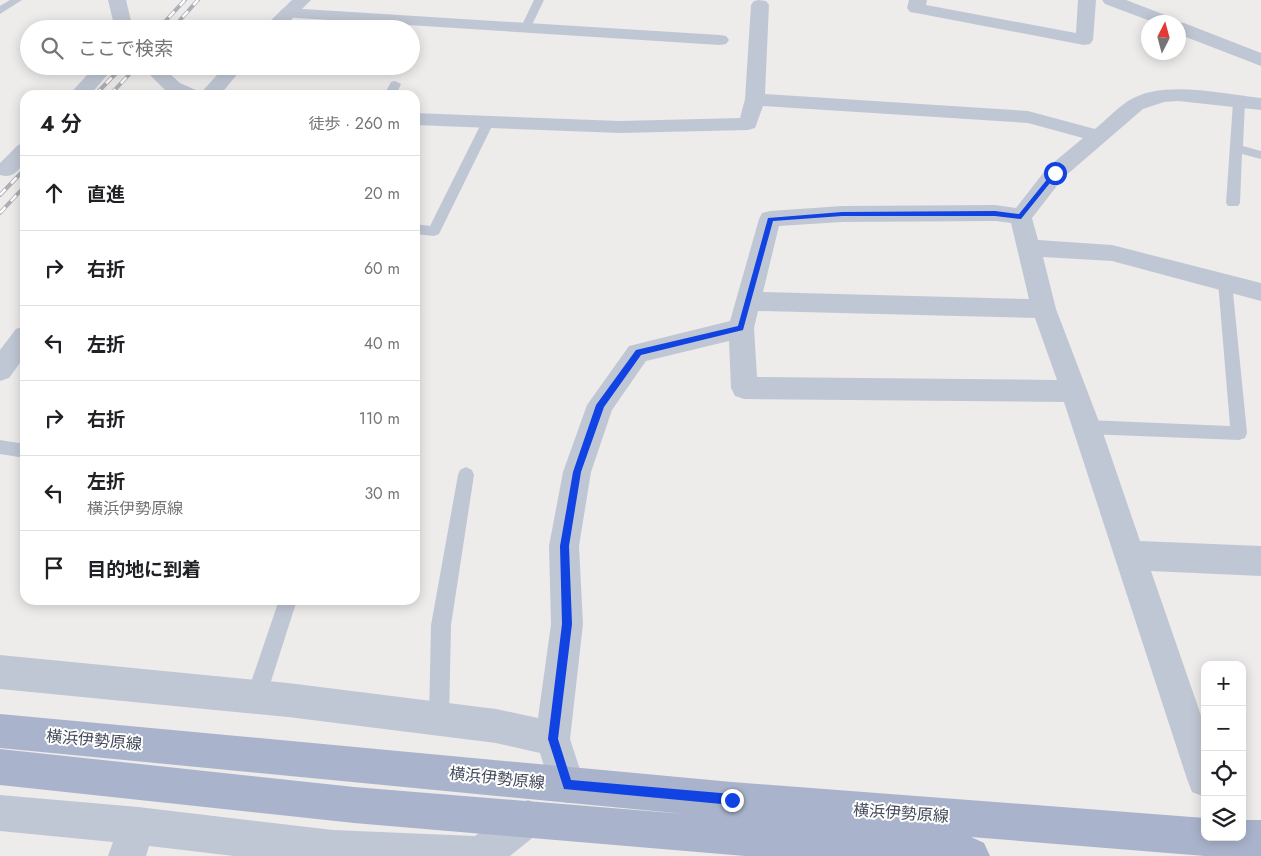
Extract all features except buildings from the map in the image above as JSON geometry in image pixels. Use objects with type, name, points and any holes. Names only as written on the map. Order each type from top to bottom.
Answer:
[{"type":"main road","name":"横浜伊勢原線","points":[[0,731],[567,785],[1201,836]]},
{"type":"main road","points":[[0,767],[354,805],[528,818],[876,852],[971,856]]},
{"type":"main road","name":"横浜伊勢原線","points":[[1246,838],[1261,839]]},
{"type":"street","points":[[117,0],[121,20]]},
{"type":"street","points":[[281,20],[302,0]]},
{"type":"street","points":[[918,0],[916,8],[1084,40],[1087,0]]},
{"type":"street","points":[[1111,0],[1149,15]]},
{"type":"street","points":[[420,119],[620,127],[748,124],[755,99],[760,5]]},
{"type":"street","points":[[288,13],[416,20]]},
{"type":"street","points":[[420,20],[720,40]]},
{"type":"street","points":[[1186,30],[1261,60]]},
{"type":"street","points":[[84,90],[98,75]]},
{"type":"street","points":[[160,75],[173,87],[180,90]]},
{"type":"street","points":[[213,90],[227,75]]},
{"type":"street","points":[[1021,217],[1055,173],[1136,106],[1162,96],[1178,95],[1261,104]]},
{"type":"street","points":[[755,99],[1028,117],[1100,136]]},
{"type":"street","points":[[6,170],[20,155]]},
{"type":"street","points":[[1021,217],[995,213],[852,214],[770,219],[744,314],[744,388],[1072,391]]},
{"type":"street","points":[[1021,217],[1044,308],[1072,391],[1087,427],[1201,767]]},
{"type":"street","points":[[1028,248],[1112,253],[1261,292]]},
{"type":"street","points":[[567,785],[553,739],[567,624],[564,546],[577,472],[600,405],[638,352],[744,314],[1044,308]]},
{"type":"street","points":[[0,370],[20,343]]},
{"type":"street","points":[[1130,556],[1261,561]]},
{"type":"street","points":[[0,672],[256,698],[496,726],[553,739]]},
{"type":"street","points":[[0,813],[133,841],[334,852],[481,855],[528,818]]},
{"type":"lane","points":[[0,11],[17,0]]},
{"type":"lane","points":[[526,26],[539,0]]},
{"type":"lane","points":[[392,90],[395,84]]},
{"type":"lane","points":[[1233,203],[1239,102]]},
{"type":"lane","points":[[420,230],[434,231],[488,122]]},
{"type":"lane","points":[[1235,148],[1261,155]]},
{"type":"lane","points":[[1087,427],[1239,433],[1225,282]]},
{"type":"lane","points":[[0,447],[20,450]]},
{"type":"lane","points":[[439,720],[440,625],[466,475]]},
{"type":"lane","points":[[256,698],[286,605]]},
{"type":"railway","points":[[166,20],[185,0]]},
{"type":"railway","points":[[180,20],[198,0]]},
{"type":"railway","points":[[100,90],[114,75]]},
{"type":"railway","points":[[115,90],[129,75]]},
{"type":"railway","points":[[0,195],[20,174]]},
{"type":"railway","points":[[0,213],[20,191]]},
{"type":"route","points":[[732,800],[567,785],[553,739],[567,624],[564,546],[577,472],[600,405],[638,352],[741,328],[770,219],[842,214],[995,213],[1021,217],[1055,173]]}]
